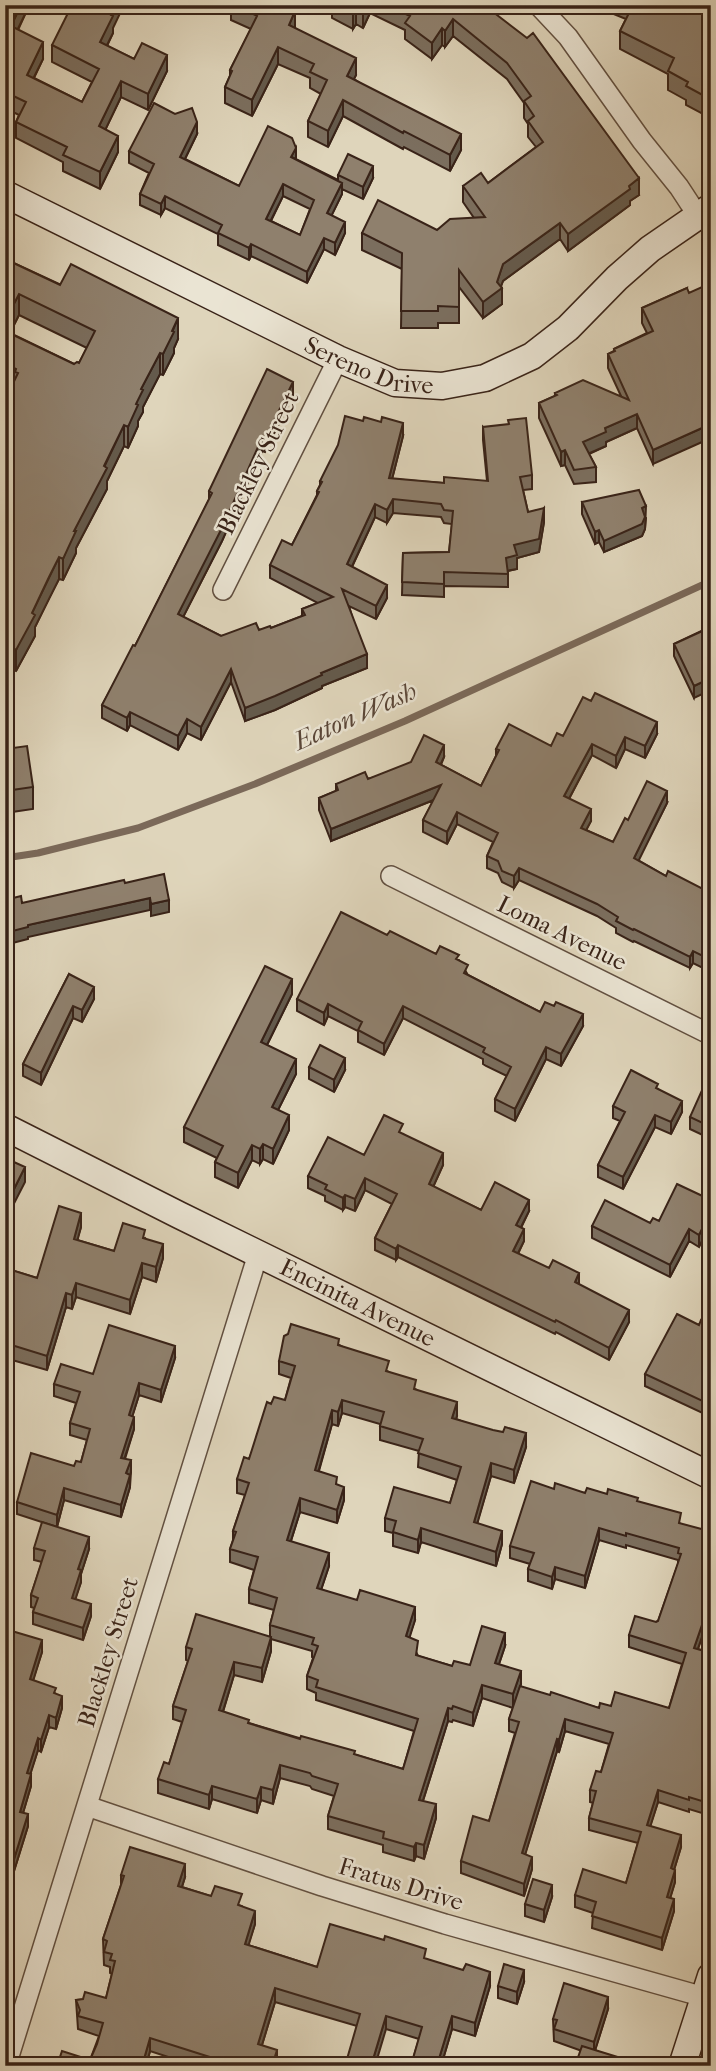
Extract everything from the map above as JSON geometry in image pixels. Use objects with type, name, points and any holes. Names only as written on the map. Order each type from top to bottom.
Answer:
[{"type":"street","points":[[538,5],[568,37],[642,141],[679,187],[704,211]]},
{"type":"street","name":"Sereno Drive","points":[[5,194],[338,359],[395,383],[442,386],[485,378],[532,356],[568,328],[650,249],[704,211]]},
{"type":"street","name":"Blackley Street","points":[[223,590],[338,359]]},
{"type":"street","name":"Loma Avenue","points":[[391,876],[711,1035]]},
{"type":"street","name":"Encinita Avenue","points":[[5,1127],[711,1476]]},
{"type":"street","name":"Blackley Street","points":[[6,2066],[258,1254]]},
{"type":"street","name":"Fratus Drive","points":[[87,1806],[322,1886],[445,1924],[707,1986]]},
{"type":"street","points":[[682,2066],[707,1986]]},
{"type":"building","points":[[5,5],[21,5],[11,26],[43,42],[27,75],[82,102],[99,69],[52,45],[72,5],[116,5],[100,42],[134,59],[142,43],[167,55],[148,94],[121,81],[99,126],[118,136],[100,172],[63,155],[67,147],[16,122],[26,102],[5,92]]},
{"type":"building","points":[[235,5],[288,5],[287,7],[295,11],[289,25],[356,58],[347,76],[461,134],[450,155],[343,100],[328,131],[308,121],[327,80],[310,72],[314,64],[278,47],[252,100],[225,87],[232,71],[230,70],[257,16]]},
{"type":"building","points":[[339,5],[366,5],[363,12],[356,8],[353,13]]},
{"type":"building","points":[[387,5],[484,5],[527,38],[533,33],[639,178],[629,186],[630,189],[568,234],[560,223],[503,264],[497,282],[502,288],[483,302],[459,270],[459,307],[438,306],[438,311],[401,311],[402,253],[362,233],[378,200],[437,230],[450,219],[485,217],[463,186],[481,173],[488,183],[543,142],[528,121],[534,116],[524,101],[531,96],[507,63],[453,19],[445,31],[442,28],[432,43],[405,23],[410,16]]},
{"type":"building","points":[[633,5],[711,5],[711,102],[686,86],[688,82],[668,71],[674,58],[620,31]]},
{"type":"building","points":[[154,103],[175,114],[192,108],[197,122],[180,157],[239,186],[268,126],[292,138],[296,148],[291,157],[342,183],[327,213],[345,222],[335,243],[324,238],[307,272],[251,244],[249,248],[218,233],[222,225],[165,196],[161,204],[140,194],[154,164],[129,151]],"holes":[[[283,184],[314,200],[300,235],[266,219]]]},
{"type":"building","points":[[348,154],[373,166],[363,187],[338,175]]},
{"type":"building","points":[[5,259],[60,285],[71,264],[178,318],[163,354],[160,353],[141,389],[143,390],[136,404],[138,405],[128,427],[124,425],[104,466],[107,468],[74,531],[63,559],[59,557],[32,613],[35,615],[16,650],[5,645],[5,400],[18,373],[10,366],[13,359],[5,356],[5,331],[74,364],[79,363],[95,331],[19,294],[5,321]]},
{"type":"building","points":[[711,283],[711,424],[653,450],[637,414],[605,428],[606,432],[583,442],[596,467],[574,470],[565,450],[561,452],[539,403],[583,380],[629,400],[608,354],[653,331],[642,308],[687,288],[689,293]]},
{"type":"building","points":[[267,369],[293,382],[265,439],[262,438],[222,528],[178,614],[221,636],[256,623],[259,630],[270,626],[271,628],[305,615],[302,609],[333,597],[270,565],[282,540],[292,545],[319,492],[320,481],[338,445],[345,416],[363,421],[364,417],[381,422],[382,417],[403,423],[389,478],[444,483],[444,477],[488,481],[483,427],[509,424],[508,420],[526,418],[532,475],[520,477],[528,512],[544,508],[539,539],[514,545],[517,555],[506,558],[508,574],[444,572],[444,584],[402,582],[403,553],[449,552],[453,511],[444,510],[441,504],[393,499],[387,510],[375,504],[347,564],[387,585],[376,606],[342,589],[367,654],[245,708],[231,669],[201,727],[187,719],[178,736],[130,712],[127,718],[102,705],[133,645],[135,646],[212,493],[209,491]]},
{"type":"building","points":[[639,490],[646,506],[642,508],[645,517],[642,524],[604,541],[599,530],[595,532],[582,502]]},
{"type":"building","points":[[711,627],[711,678],[694,686],[674,644]]},
{"type":"building","points":[[595,693],[657,722],[645,746],[625,737],[616,756],[592,744],[564,796],[591,809],[581,828],[613,842],[625,818],[628,820],[647,781],[667,791],[634,858],[666,876],[668,871],[711,893],[711,960],[693,951],[690,957],[633,930],[616,921],[618,917],[597,904],[519,868],[514,876],[502,871],[498,861],[487,856],[498,833],[457,812],[447,832],[423,820],[441,785],[331,829],[319,798],[338,790],[336,784],[365,772],[368,779],[411,762],[424,735],[444,745],[436,762],[481,786],[509,724],[551,746],[557,733],[563,736],[583,697],[591,701]]},
{"type":"building","points":[[27,746],[33,787],[5,791],[5,749]]},
{"type":"building","points":[[164,874],[169,900],[151,904],[150,898],[28,925],[5,933],[5,900],[21,896],[22,903],[124,880],[125,883]]},
{"type":"building","points":[[341,912],[387,935],[390,931],[436,954],[440,946],[459,955],[456,959],[468,965],[464,973],[540,1012],[545,1002],[554,1006],[556,1002],[583,1014],[561,1054],[546,1047],[515,1109],[495,1099],[511,1067],[483,1052],[485,1048],[403,1006],[384,1044],[358,1030],[362,1022],[328,1004],[324,1013],[297,999]]},
{"type":"building","points":[[265,966],[292,979],[261,1042],[296,1059],[272,1107],[289,1115],[273,1149],[263,1144],[260,1149],[252,1145],[238,1173],[215,1162],[223,1146],[184,1127]]},
{"type":"building","points":[[69,974],[94,987],[82,1010],[73,1006],[41,1073],[23,1064]]},
{"type":"building","points":[[320,1045],[345,1058],[334,1080],[309,1067]]},
{"type":"building","points":[[631,1070],[658,1084],[656,1088],[682,1101],[671,1122],[655,1115],[623,1177],[598,1165],[625,1112],[613,1106]]},
{"type":"building","points":[[703,1088],[711,1092],[711,1127],[690,1117]]},
{"type":"building","points":[[384,1115],[403,1124],[399,1132],[443,1153],[429,1184],[481,1210],[495,1182],[529,1200],[516,1225],[524,1229],[513,1251],[549,1268],[553,1260],[579,1273],[575,1282],[629,1310],[609,1348],[398,1245],[396,1249],[375,1238],[397,1194],[365,1178],[355,1199],[345,1195],[343,1198],[325,1189],[327,1185],[308,1176],[328,1137],[364,1155]]},
{"type":"building","points":[[5,1158],[25,1167],[5,1207]]},
{"type":"building","points":[[677,1184],[711,1200],[711,1211],[699,1235],[689,1229],[670,1265],[592,1226],[605,1200],[650,1223],[653,1218],[659,1221]]},
{"type":"building","points":[[59,1206],[81,1213],[74,1239],[114,1251],[123,1223],[145,1230],[143,1238],[163,1244],[156,1267],[142,1263],[130,1300],[76,1283],[72,1295],[66,1293],[47,1356],[5,1343],[5,1268],[37,1278]]},
{"type":"building","points":[[677,1314],[699,1325],[701,1320],[711,1325],[711,1405],[645,1374]]},
{"type":"building","points":[[291,1324],[339,1339],[338,1345],[389,1361],[386,1371],[416,1380],[414,1389],[457,1402],[452,1418],[493,1430],[503,1432],[505,1427],[526,1433],[514,1470],[491,1463],[474,1522],[502,1531],[496,1552],[421,1528],[418,1540],[393,1532],[396,1521],[385,1518],[394,1487],[450,1503],[461,1467],[418,1453],[423,1439],[380,1426],[384,1412],[342,1400],[338,1412],[332,1410],[315,1470],[337,1477],[336,1484],[344,1487],[337,1510],[300,1498],[287,1540],[329,1553],[317,1588],[357,1600],[360,1590],[415,1607],[406,1636],[418,1641],[416,1655],[452,1666],[454,1661],[470,1665],[482,1626],[505,1633],[495,1663],[521,1671],[513,1694],[482,1685],[473,1713],[453,1706],[452,1709],[448,1708],[419,1800],[436,1804],[424,1845],[416,1843],[414,1847],[383,1838],[384,1832],[328,1816],[338,1784],[280,1765],[273,1790],[261,1787],[257,1799],[212,1786],[209,1795],[158,1779],[164,1762],[169,1764],[186,1710],[173,1706],[192,1649],[186,1647],[196,1614],[271,1637],[262,1668],[234,1662],[219,1710],[249,1720],[248,1723],[300,1739],[301,1736],[355,1751],[354,1754],[403,1769],[418,1719],[316,1687],[318,1680],[307,1676],[318,1646],[312,1644],[314,1638],[270,1625],[277,1598],[249,1589],[258,1557],[230,1549],[249,1483],[237,1479],[244,1457],[249,1459],[267,1402],[271,1404],[274,1397],[285,1400],[295,1366],[279,1361],[284,1336],[288,1334]]},
{"type":"building","points":[[109,1325],[175,1346],[161,1390],[139,1383],[129,1415],[134,1417],[121,1458],[131,1460],[126,1473],[130,1475],[121,1505],[64,1488],[57,1515],[17,1502],[31,1453],[74,1466],[76,1461],[81,1462],[90,1429],[70,1423],[80,1392],[54,1384],[61,1364],[93,1374]]},
{"type":"building","points":[[531,1481],[554,1489],[555,1483],[585,1493],[587,1488],[607,1494],[608,1489],[638,1498],[637,1501],[681,1513],[679,1523],[709,1531],[706,1543],[711,1545],[711,1609],[703,1622],[694,1648],[711,1653],[711,1784],[705,1802],[658,1790],[647,1825],[681,1835],[671,1868],[675,1870],[667,1897],[674,1899],[662,1938],[592,1916],[596,1902],[575,1895],[583,1869],[626,1883],[641,1832],[589,1818],[596,1791],[590,1790],[596,1771],[601,1772],[613,1733],[565,1719],[522,1853],[532,1857],[524,1884],[461,1861],[473,1816],[489,1821],[519,1722],[509,1719],[520,1686],[550,1695],[551,1692],[599,1708],[600,1703],[611,1706],[615,1692],[669,1708],[686,1653],[629,1635],[635,1616],[658,1621],[681,1554],[678,1553],[679,1548],[599,1528],[585,1576],[555,1567],[552,1577],[528,1569],[534,1553],[510,1546]]},
{"type":"building","points":[[42,1522],[89,1537],[72,1598],[91,1604],[83,1628],[33,1612],[38,1598],[31,1595],[45,1551],[34,1548]]},
{"type":"building","points":[[5,1629],[42,1640],[30,1679],[56,1688],[54,1693],[62,1696],[56,1718],[49,1715],[41,1740],[38,1738],[27,1773],[31,1774],[20,1812],[28,1814],[14,1859],[5,1857]]},
{"type":"building","points":[[130,1847],[185,1864],[178,1886],[211,1896],[215,1886],[242,1894],[238,1905],[255,1911],[245,1944],[317,1967],[330,1924],[384,1940],[385,1936],[426,1949],[424,1958],[463,1970],[466,1964],[490,1972],[475,2023],[452,2016],[438,2062],[432,2060],[431,2066],[425,2066],[412,2062],[422,2027],[386,2016],[371,2066],[345,2066],[360,2014],[275,1988],[258,2044],[277,2050],[272,2066],[214,2066],[216,2059],[150,2038],[142,2066],[57,2066],[62,2051],[90,2060],[97,2044],[103,2023],[78,2016],[80,2010],[76,2000],[83,1999],[85,1992],[106,1998],[115,1961],[110,1960],[112,1954],[104,1952],[107,1941],[103,1939],[124,1876],[121,1875]]},
{"type":"building","points":[[533,1879],[552,1885],[544,1910],[525,1904]]},
{"type":"building","points":[[504,1964],[524,1970],[517,1992],[498,1986]]},
{"type":"building","points":[[564,1983],[608,1997],[594,2042],[554,2029],[557,2020],[553,2019]]},
{"type":"building","points":[[582,2046],[624,2059],[622,2066],[575,2066]]},
{"type":"waterway","name":"Eaton Wash","points":[[5,858],[38,853],[138,828],[255,784],[405,721],[711,581]]}]
